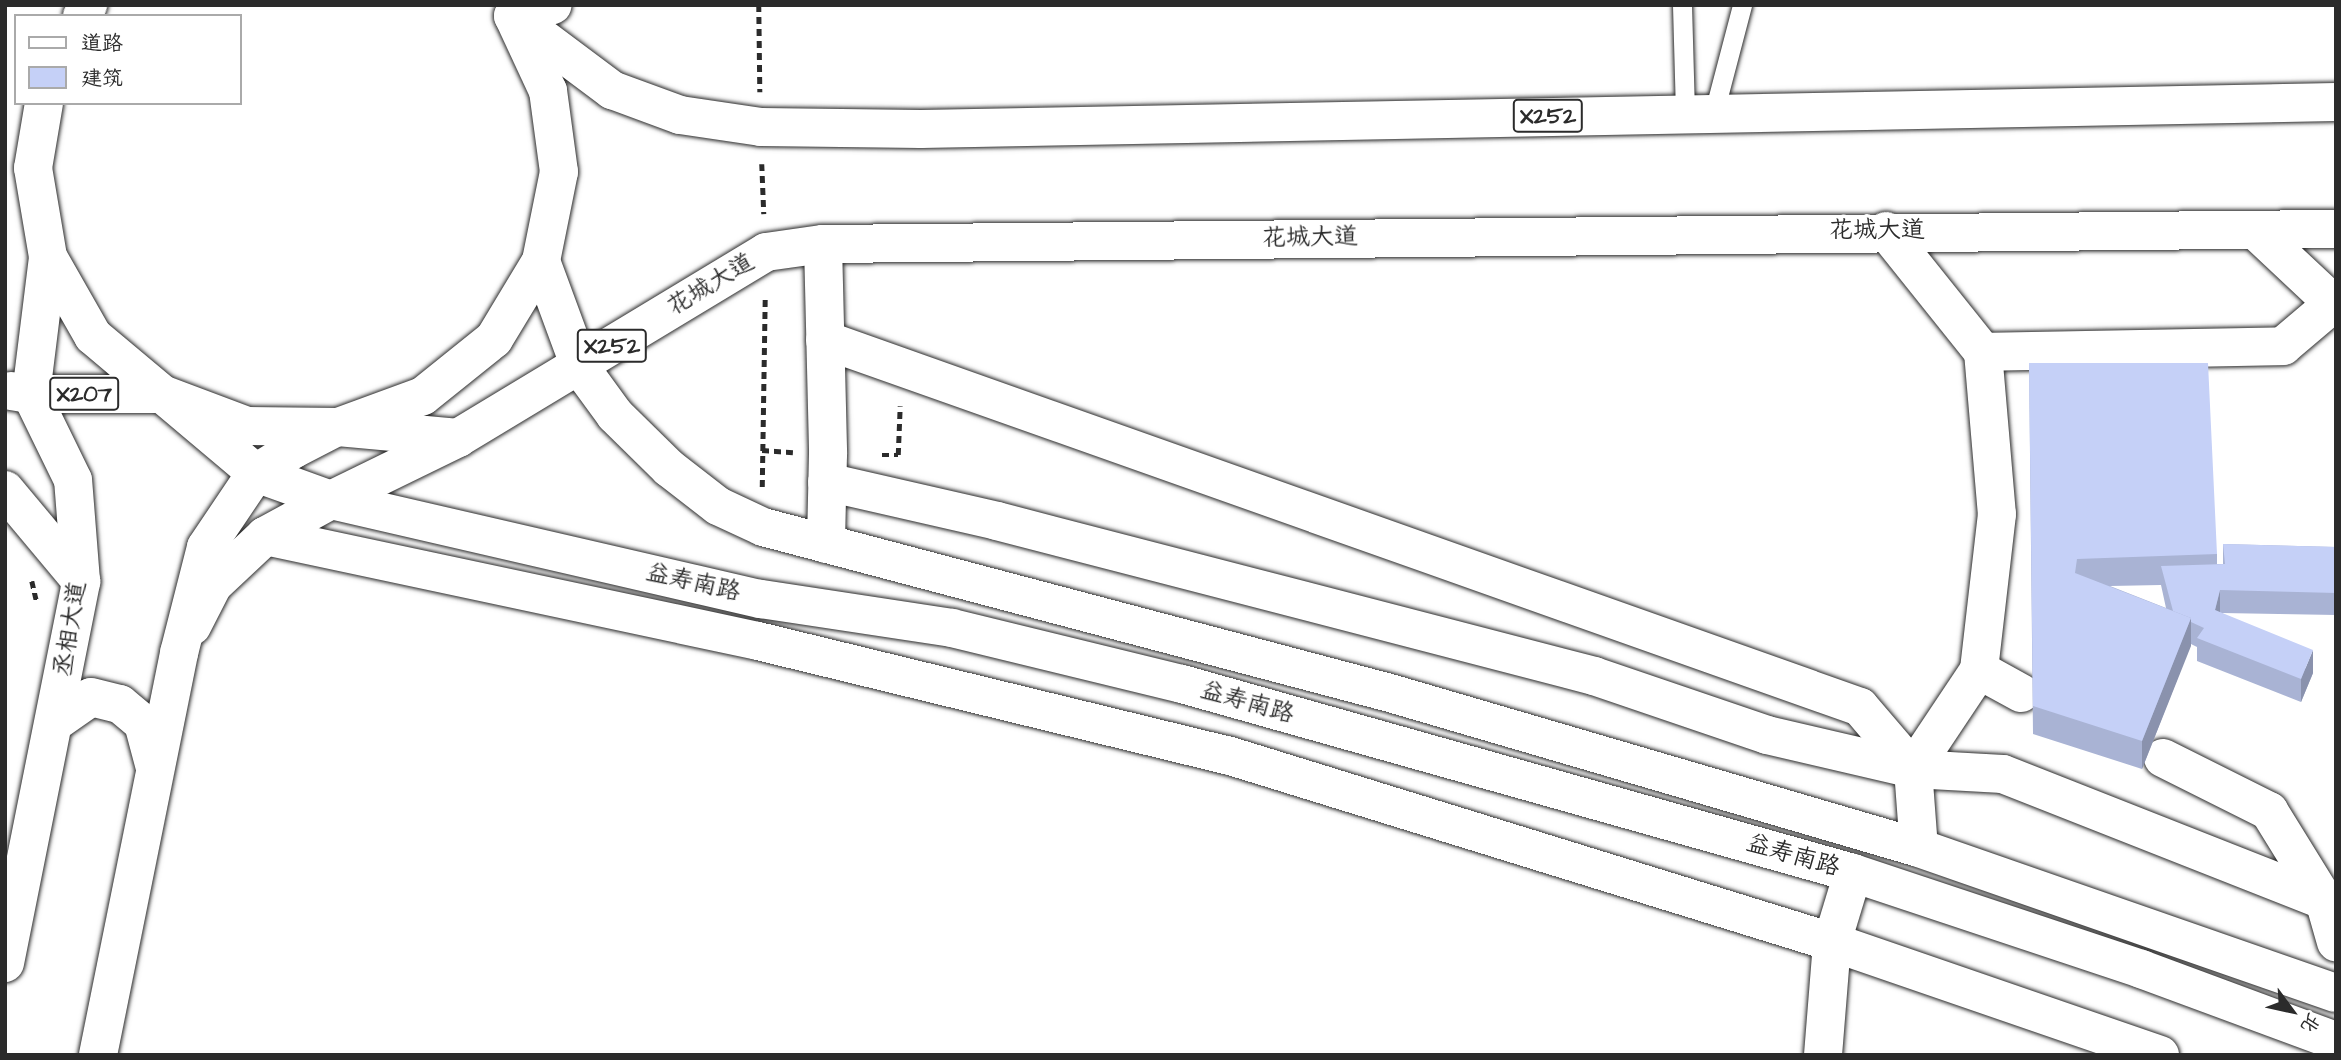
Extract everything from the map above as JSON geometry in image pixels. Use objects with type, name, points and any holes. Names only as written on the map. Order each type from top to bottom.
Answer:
[{"type":"main road","points":[[98,1055],[179,653],[206,547],[256,473],[338,426],[424,396],[494,339],[541,261],[559,172],[548,91],[508,11],[553,5]]},
{"type":"main road","name":"X252","points":[[508,11],[612,90],[680,115],[761,127],[921,129],[2336,102]]},
{"type":"main road","points":[[18,392],[48,257],[33,168],[44,105]]},
{"type":"main road","name":"花城大道","points":[[179,653],[212,585],[265,536],[331,500],[458,438],[580,367],[677,304],[766,252],[823,244],[1886,231],[2257,232],[2336,229]]},
{"type":"main road","points":[[1886,231],[1983,352],[1997,514],[1979,670],[1913,769]]},
{"type":"main road","points":[[1983,352],[2283,346],[2335,303],[2257,232]]},
{"type":"main road","points":[[823,244],[827,482],[825,544]]},
{"type":"main road","name":"益寿南路","points":[[48,257],[93,336],[256,473],[331,500],[761,599],[951,628],[1168,681],[1853,873],[2141,969],[2336,1041]]},
{"type":"main road","name":"益寿南路","points":[[541,261],[580,367],[615,415],[668,468],[718,506],[763,527],[1390,693],[1919,848],[2336,993]]},
{"type":"main road","points":[[825,340],[1860,707],[1913,769],[1919,848]]},
{"type":"main road","name":"X207","points":[[18,392],[162,394]]},
{"type":"main road","name":"丞相大道","points":[[5,963],[81,581],[73,480],[18,392]]},
{"type":"main road","points":[[162,394],[247,426],[338,426],[458,438]]},
{"type":"main road","points":[[827,482],[997,521],[1594,676],[1767,735],[1913,769],[2003,774],[2330,902]]},
{"type":"main road","points":[[5,490],[81,581]]},
{"type":"main road","points":[[265,536],[758,641],[1227,755],[1832,943],[2137,1050]]},
{"type":"main road","points":[[1979,670],[2021,693]]},
{"type":"main road","points":[[54,723],[90,697],[120,704],[143,723],[156,769]]},
{"type":"main road","points":[[2163,758],[2269,811],[2330,902],[2336,942]]},
{"type":"main road","points":[[1823,1055],[1832,943],[1853,873]]},
{"type":"lane","points":[[1682,5],[1700,113]]},
{"type":"lane","points":[[1700,113],[1742,5]]},
{"type":"path","points":[[759,5],[766,252],[763,527]]},
{"type":"path","points":[[31,578],[37,603],[36,615]]},
{"type":"building","points":[[2029,363],[2208,363],[2217,554],[2077,559],[2075,573],[2191,618],[2142,741],[2033,706]]},
{"type":"building","points":[[2223,544],[2336,547],[2336,593],[2220,590],[2215,610],[2313,650],[2301,679],[2197,638],[2204,628],[2191,622],[2191,618],[2173,611],[2161,566],[2225,564]]}]
